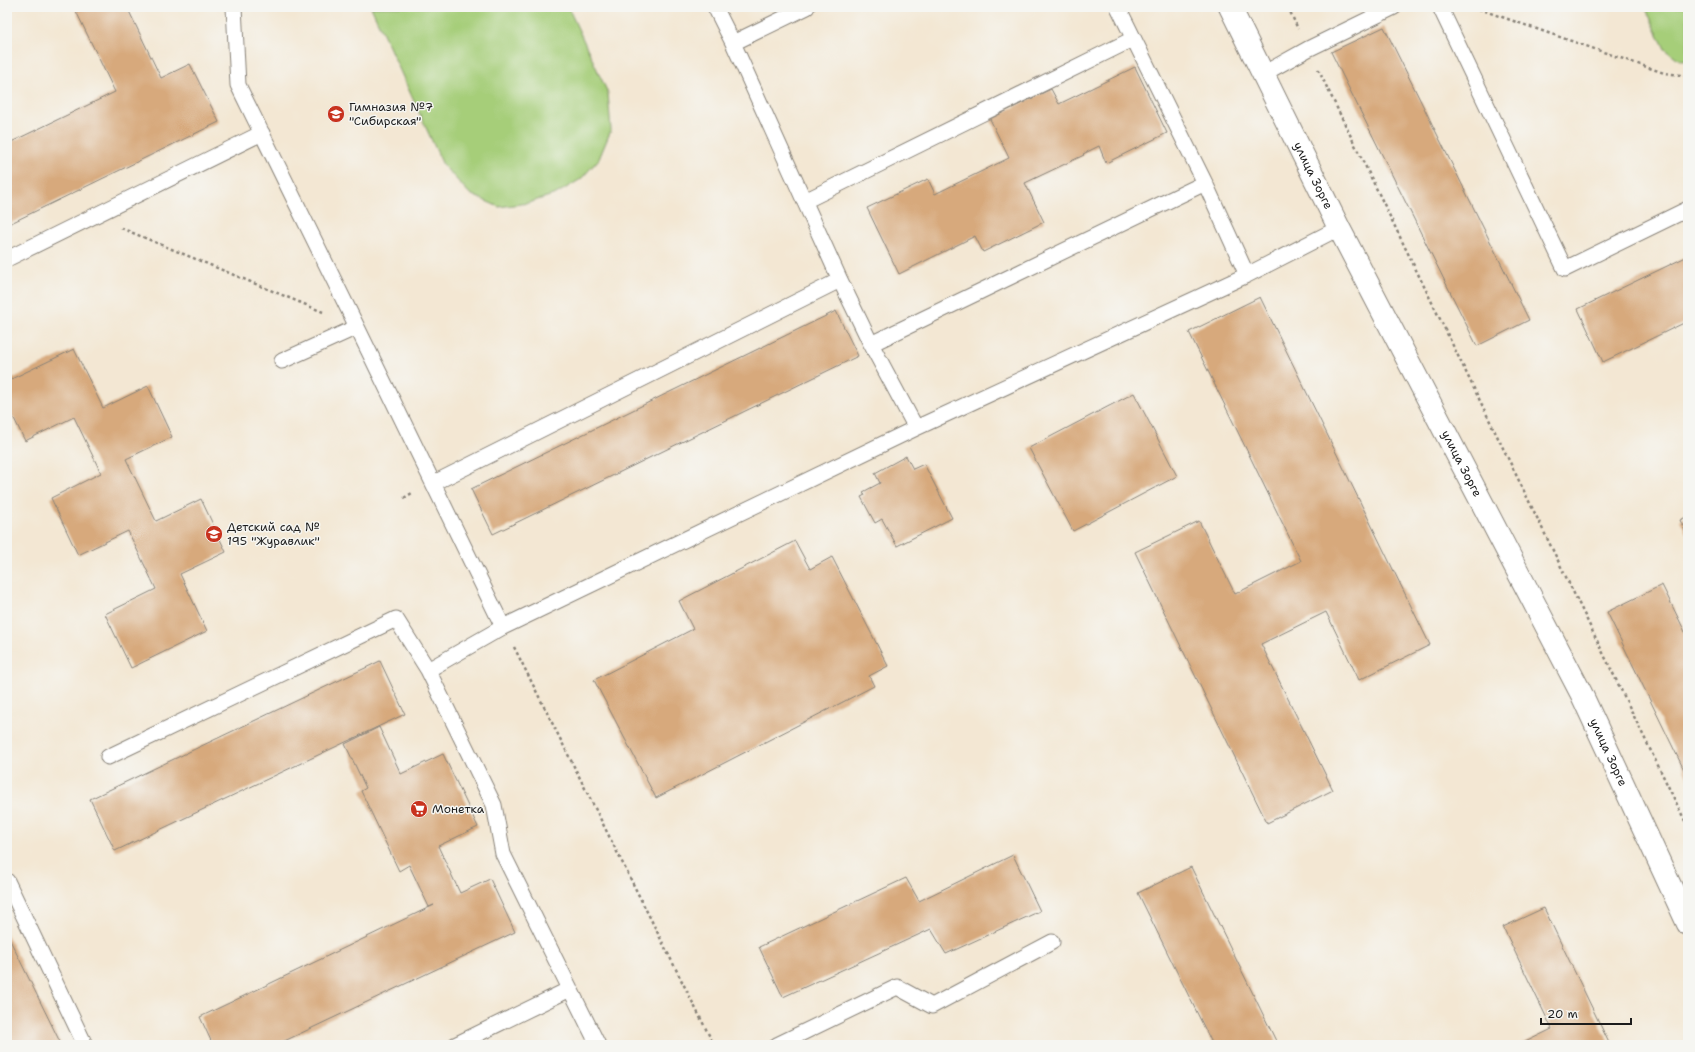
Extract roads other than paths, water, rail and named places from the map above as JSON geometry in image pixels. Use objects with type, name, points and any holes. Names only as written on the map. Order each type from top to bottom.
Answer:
[{"type":"street","name":"улица Зорге","points":[[1230,7],[1339,228],[1581,693],[1688,924]]},
{"type":"lane","points":[[234,7],[238,85],[434,483],[503,627]]},
{"type":"lane","points":[[715,7],[733,43],[870,344],[916,428]]},
{"type":"lane","points":[[733,43],[807,7]]},
{"type":"lane","points":[[1118,7],[1205,183],[1247,275]]},
{"type":"lane","points":[[1262,74],[1308,49],[1394,7]]},
{"type":"lane","points":[[1440,7],[1565,269],[1688,209]]},
{"type":"lane","points":[[805,201],[1133,39]]},
{"type":"lane","points":[[7,259],[262,133]]},
{"type":"lane","points":[[870,344],[1205,183]]},
{"type":"lane","points":[[428,670],[503,627],[916,428],[1247,275],[1339,228]]},
{"type":"lane","points":[[434,483],[840,280]]},
{"type":"lane","points":[[282,361],[357,327]]},
{"type":"lane","points":[[108,757],[396,619],[428,670],[494,805],[503,854],[598,1045]]},
{"type":"lane","points":[[7,881],[85,1045]]},
{"type":"lane","points":[[777,1045],[897,987],[932,1006],[1052,942]]},
{"type":"lane","points":[[455,1045],[570,989]]},
{"type":"place","name":"Гимназия №7 \"Сибирская\"","points":[[336,114]]},
{"type":"place","name":"Детский сад № 195 \"Журавлик\"","points":[[214,534]]},
{"type":"place","name":"Монетка","points":[[419,809]]}]
